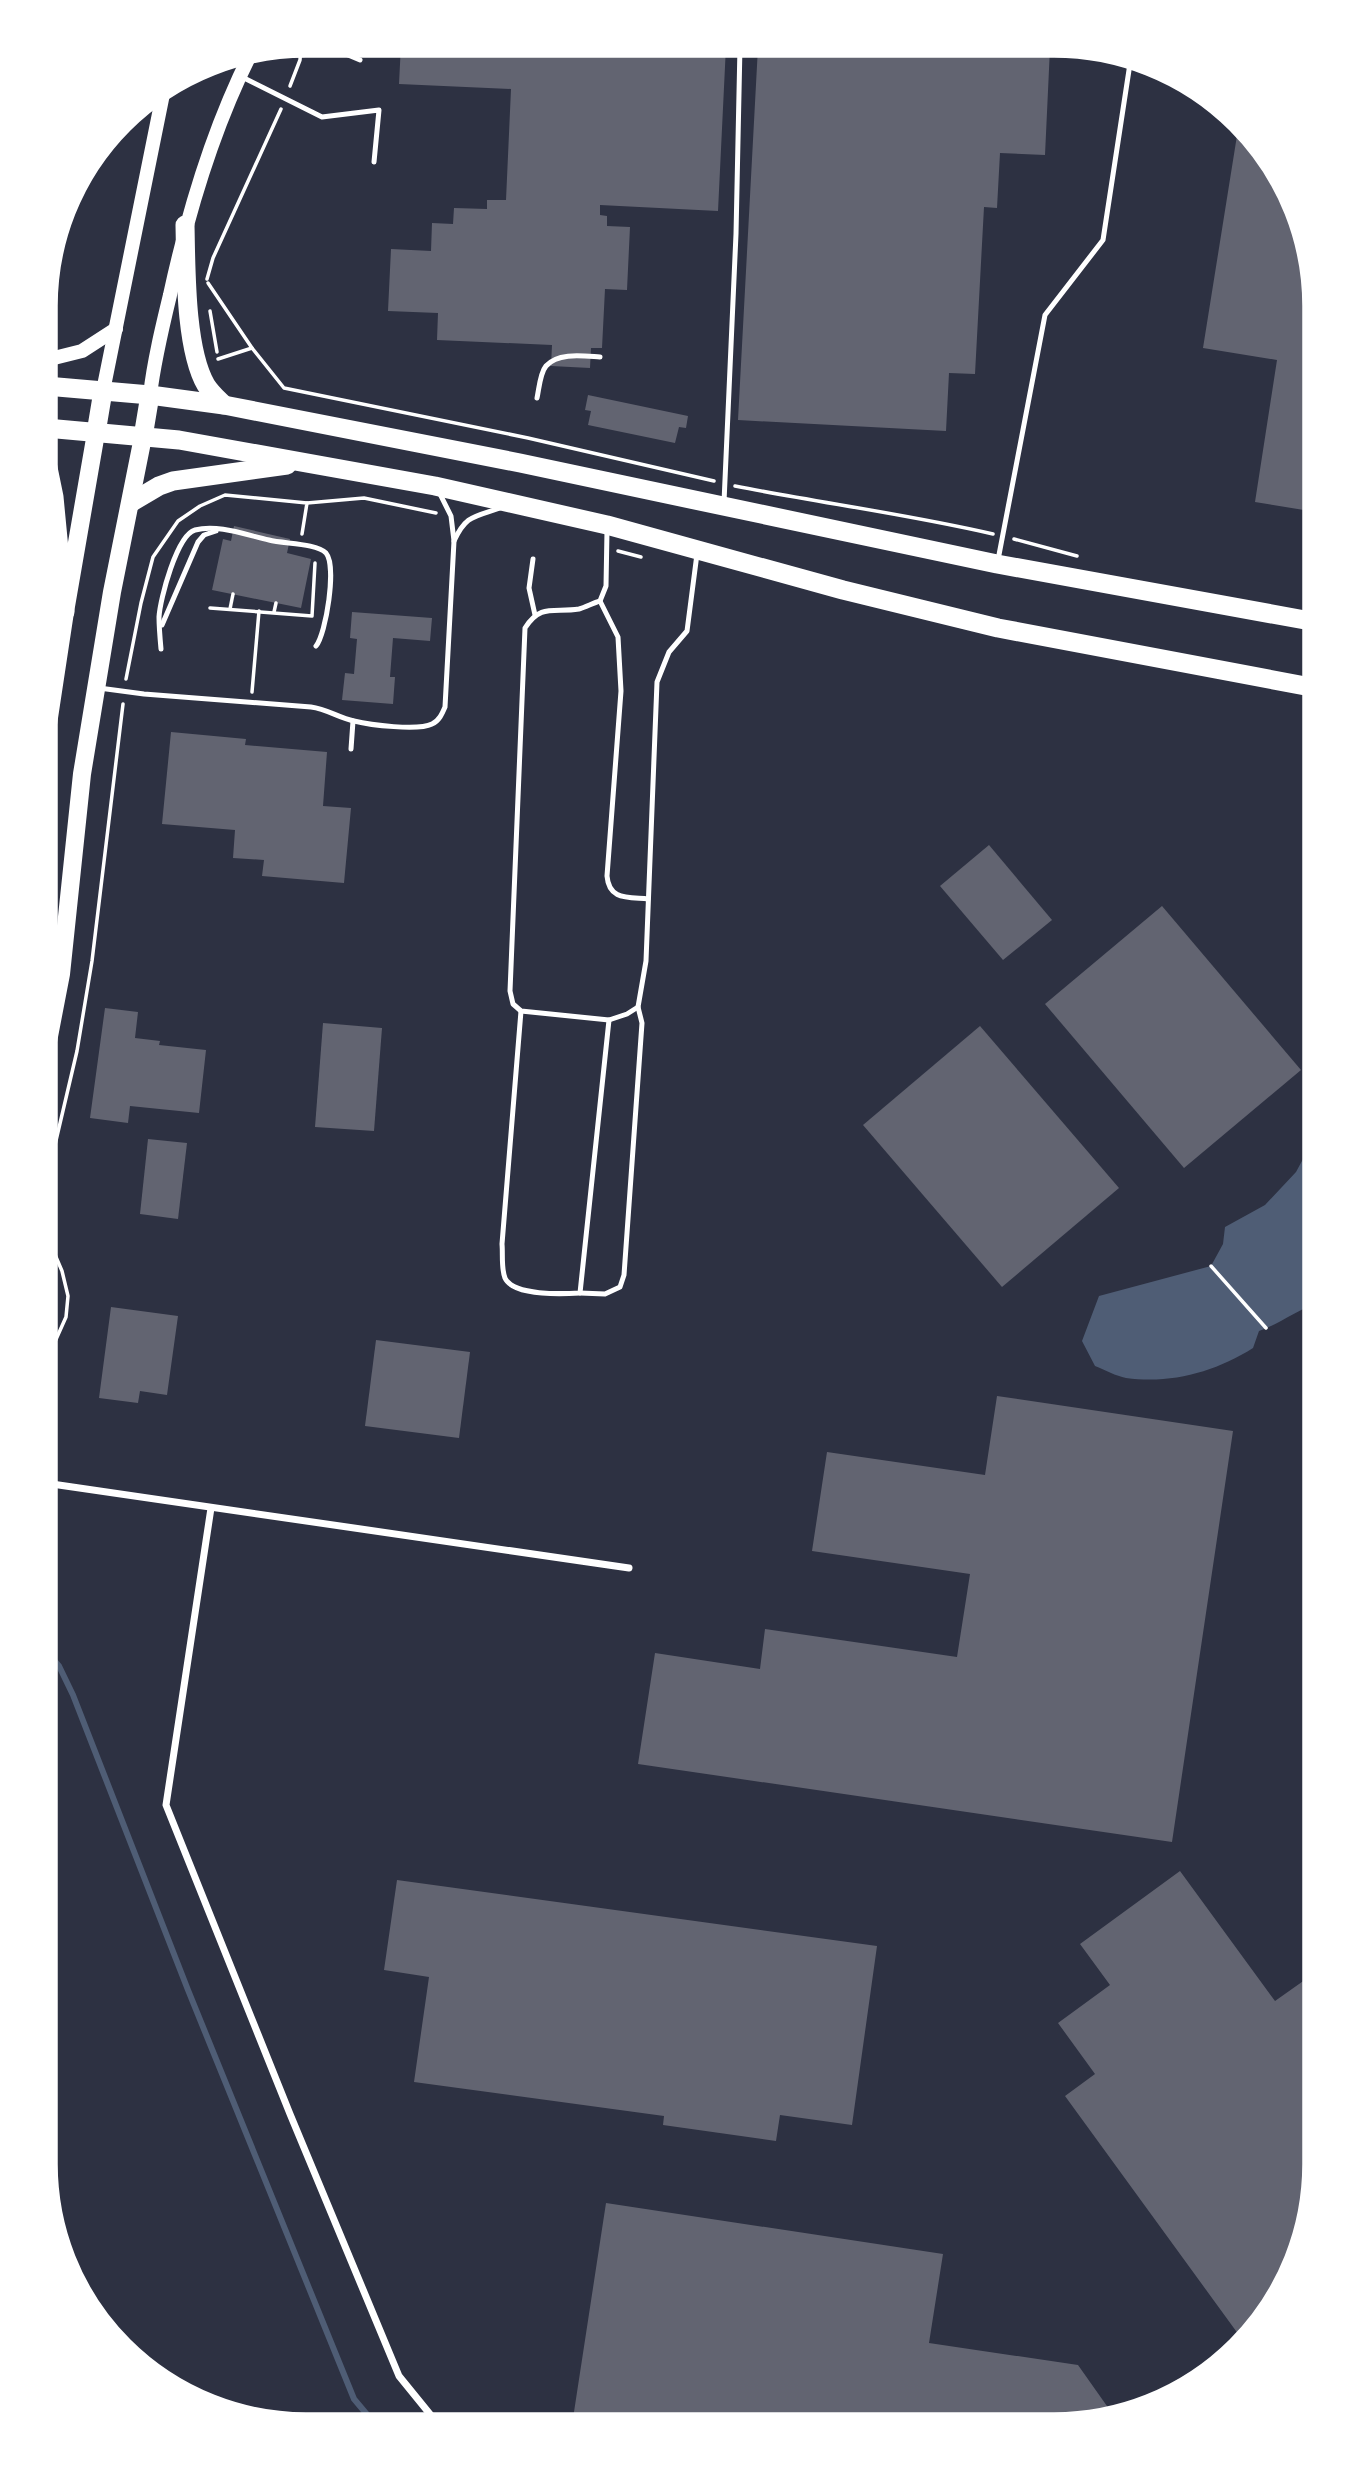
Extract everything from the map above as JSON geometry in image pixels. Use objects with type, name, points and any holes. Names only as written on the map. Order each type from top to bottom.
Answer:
[{"type":"highway","points":[[185,226],[187,301],[198,362],[207,387],[224,405]]},
{"type":"highway","points":[[56,387],[224,405],[520,463],[998,564],[1304,620]]},
{"type":"highway","points":[[96,433],[103,391]]},
{"type":"highway","points":[[143,437],[150,395]]},
{"type":"highway","points":[[56,429],[179,440],[435,486],[607,525],[697,551],[998,628],[1304,686]]},
{"type":"highway","points":[[132,502],[173,481],[306,462]]},
{"type":"highway","points":[[56,518],[65,612]]},
{"type":"main road","points":[[150,395],[154,364],[185,226],[211,147],[245,64]]},
{"type":"main road","points":[[103,391],[161,102]]},
{"type":"main road","points":[[56,358],[82,351],[116,329]]},
{"type":"main road","points":[[56,671],[96,433]]},
{"type":"main road","points":[[56,1000],[82,774],[112,592],[143,437]]},
{"type":"street","points":[[56,1485],[629,1568]]},
{"type":"street","points":[[211,1508],[166,1805],[399,2376],[430,2414]]},
{"type":"lane","points":[[724,506],[736,234],[740,56]]},
{"type":"lane","points":[[353,57],[360,60]]},
{"type":"lane","points":[[998,564],[1045,315],[1103,240],[1128,67]]},
{"type":"lane","points":[[239,75],[322,117],[379,110],[374,162]]},
{"type":"lane","points":[[537,398],[546,366],[556,359],[569,356],[600,357]]},
{"type":"lane","points":[[96,687],[124,692],[325,709],[353,721],[429,726],[441,716],[445,707],[454,541],[449,510],[435,486]]},
{"type":"lane","points":[[454,541],[462,524],[468,519],[512,504]]},
{"type":"lane","points":[[607,525],[606,586],[600,601],[618,637],[621,691],[608,887],[616,895],[648,900]]},
{"type":"lane","points":[[161,649],[161,601],[183,537],[196,530],[219,530],[316,547],[324,551],[331,566],[328,606],[316,646]]},
{"type":"lane","points":[[159,631],[198,542],[204,535],[219,530]]},
{"type":"lane","points":[[521,1011],[502,1244],[505,1280],[512,1286],[541,1293],[605,1294],[620,1287],[624,1275],[642,1023],[638,1007],[646,961],[657,681],[669,652],[687,631],[697,551]]},
{"type":"lane","points":[[533,559],[529,588],[535,615]]},
{"type":"lane","points":[[600,601],[580,608],[545,610],[535,615],[525,628],[510,991],[513,1004],[521,1011],[609,1020],[638,1007]]},
{"type":"lane","points":[[351,749],[353,721]]},
{"type":"lane","points":[[580,1293],[609,1020]]},
{"type":"path","points":[[208,298],[213,258],[286,99],[300,57]]},
{"type":"path","points":[[208,282],[252,348],[284,388],[528,438],[725,484],[821,503],[920,517],[1078,557]]},
{"type":"path","points":[[210,310],[218,360],[252,348]]},
{"type":"path","points":[[56,1140],[77,1051],[92,961],[124,692],[153,557],[178,521],[200,506],[225,495],[307,503],[301,553],[312,556],[315,563],[312,616],[210,608]]},
{"type":"path","points":[[230,608],[233,594]]},
{"type":"path","points":[[274,612],[276,603]]},
{"type":"path","points":[[252,702],[259,611]]},
{"type":"path","points":[[1211,1266],[1266,1328]]},
{"type":"water","points":[[1304,1157],[1304,1309],[1259,1331],[1253,1348],[1208,1370],[1176,1377],[1143,1379],[1126,1378],[1095,1366],[1082,1341],[1099,1296],[1211,1266],[1223,1244],[1225,1227],[1265,1205],[1296,1172]]},
{"type":"building","points":[[725,56],[718,211],[600,205],[600,215],[607,216],[607,226],[630,227],[627,290],[605,289],[602,348],[591,348],[590,368],[551,366],[552,345],[437,340],[438,313],[388,311],[391,249],[431,251],[432,223],[453,224],[454,208],[487,209],[487,200],[506,200],[511,89],[399,84],[400,57]]},
{"type":"building","points":[[757,56],[1050,56],[1045,155],[1000,153],[997,208],[984,207],[975,374],[949,373],[946,431],[738,420]]},
{"type":"building","points":[[1237,136],[1262,167],[1278,195],[1291,225],[1302,273],[1304,510],[1255,502],[1277,360],[1203,348]]},
{"type":"building","points":[[588,395],[688,416],[686,428],[679,427],[675,443],[588,425],[591,411],[585,410]]},
{"type":"building","points":[[234,526],[290,539],[287,553],[311,559],[301,608],[212,590],[223,539],[231,541]]},
{"type":"building","points":[[352,612],[432,618],[430,641],[393,638],[390,677],[395,677],[393,704],[342,700],[345,673],[354,674],[357,639],[350,638]]},
{"type":"building","points":[[171,732],[246,739],[245,745],[327,752],[323,806],[351,808],[344,883],[262,876],[264,860],[233,858],[235,830],[162,824]]},
{"type":"building","points":[[989,845],[1052,920],[1003,960],[940,886]]},
{"type":"building","points":[[1162,906],[1301,1070],[1184,1168],[1045,1004]]},
{"type":"building","points":[[105,1008],[138,1012],[135,1038],[160,1041],[159,1045],[206,1050],[199,1113],[130,1106],[128,1123],[90,1118]]},
{"type":"building","points":[[323,1023],[382,1028],[374,1131],[315,1127]]},
{"type":"building","points":[[980,1026],[1119,1188],[1002,1287],[863,1125]]},
{"type":"building","points":[[148,1139],[187,1143],[178,1219],[140,1214]]},
{"type":"building","points":[[111,1307],[178,1316],[167,1395],[140,1391],[138,1403],[99,1398]]},
{"type":"building","points":[[376,1340],[470,1352],[459,1438],[365,1426]]},
{"type":"building","points":[[997,1396],[1233,1431],[1172,1842],[638,1764],[655,1653],[760,1669],[765,1629],[957,1657],[970,1574],[812,1551],[827,1452],[985,1475]]},
{"type":"building","points":[[1180,1871],[1275,2001],[1304,1980],[1302,2197],[1291,2245],[1278,2275],[1262,2303],[1238,2334],[1065,2096],[1095,2074],[1058,2023],[1110,1985],[1080,1944]]},
{"type":"building","points":[[397,1880],[877,1946],[852,2125],[780,2115],[776,2141],[663,2125],[664,2116],[414,2082],[429,1977],[384,1970]]},
{"type":"building","points":[[606,2203],[943,2254],[929,2343],[1078,2365],[1108,2408],[1054,2414],[574,2414]]},
{"type":"waterway","points":[[56,1663],[73,1695],[188,1990],[354,2399],[367,2414]]}]
